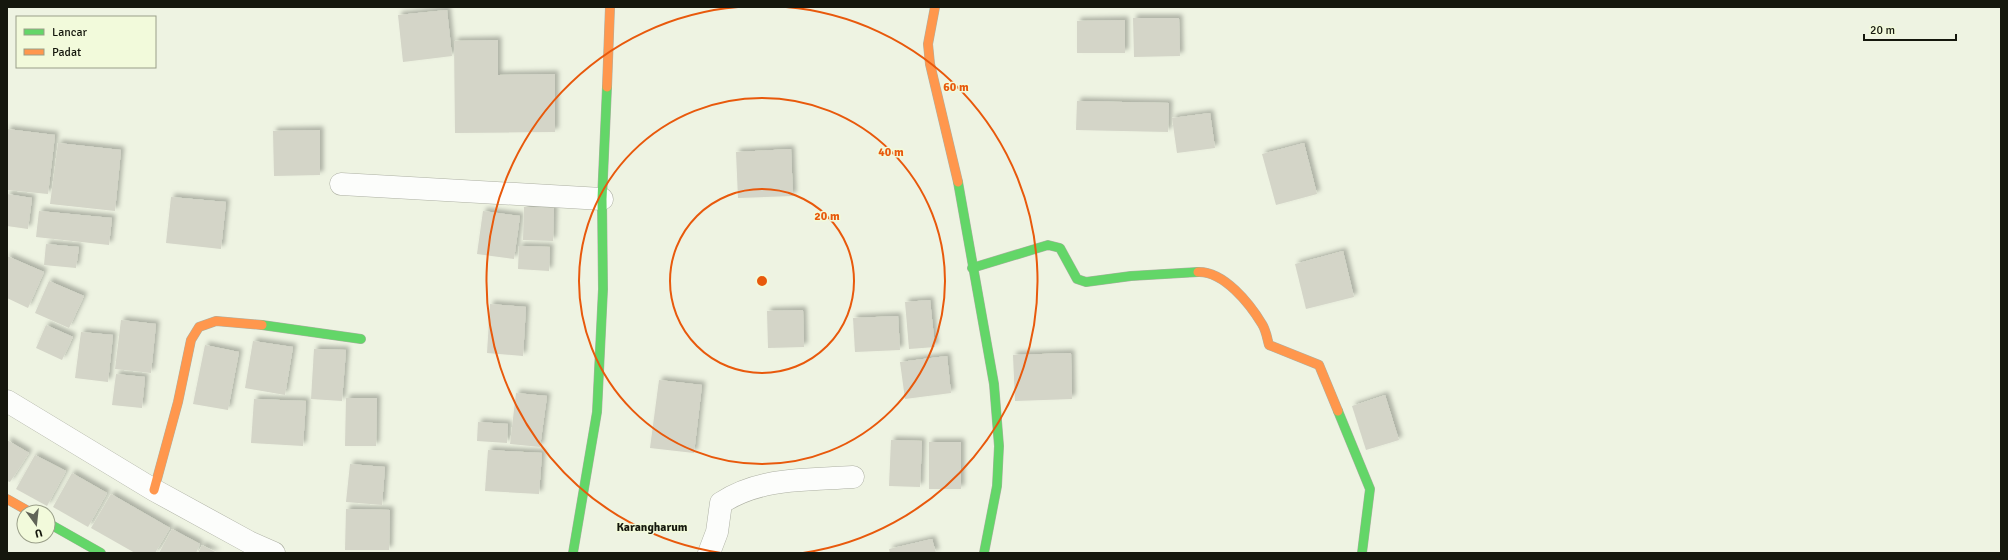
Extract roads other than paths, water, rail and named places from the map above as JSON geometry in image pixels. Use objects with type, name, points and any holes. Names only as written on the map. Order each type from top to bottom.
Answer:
[{"type":"street","points":[[573,553],[597,412],[603,289],[602,199],[610,7]]},
{"type":"street","points":[[935,7],[928,44],[930,64],[955,165],[972,268],[994,384],[998,446],[997,486],[984,553]]},
{"type":"street","points":[[341,184],[602,199]]},
{"type":"street","points":[[972,268],[1048,245],[1060,248],[1077,279],[1086,282],[1131,276],[1202,272],[1218,276],[1231,285],[1263,325],[1269,344],[1319,365],[1370,489],[1362,553]]},
{"type":"street","points":[[154,490],[178,402],[191,340],[199,327],[216,321],[237,322],[361,339]]},
{"type":"street","points":[[7,401],[154,490],[248,542],[274,553]]},
{"type":"street","points":[[709,553],[717,532],[721,503],[736,493],[769,483],[853,477]]},
{"type":"street","points":[[7,499],[16,504]]},
{"type":"street","points":[[56,527],[101,553]]},
{"type":"district","name":"Karangharum","points":[[652,527]]}]
